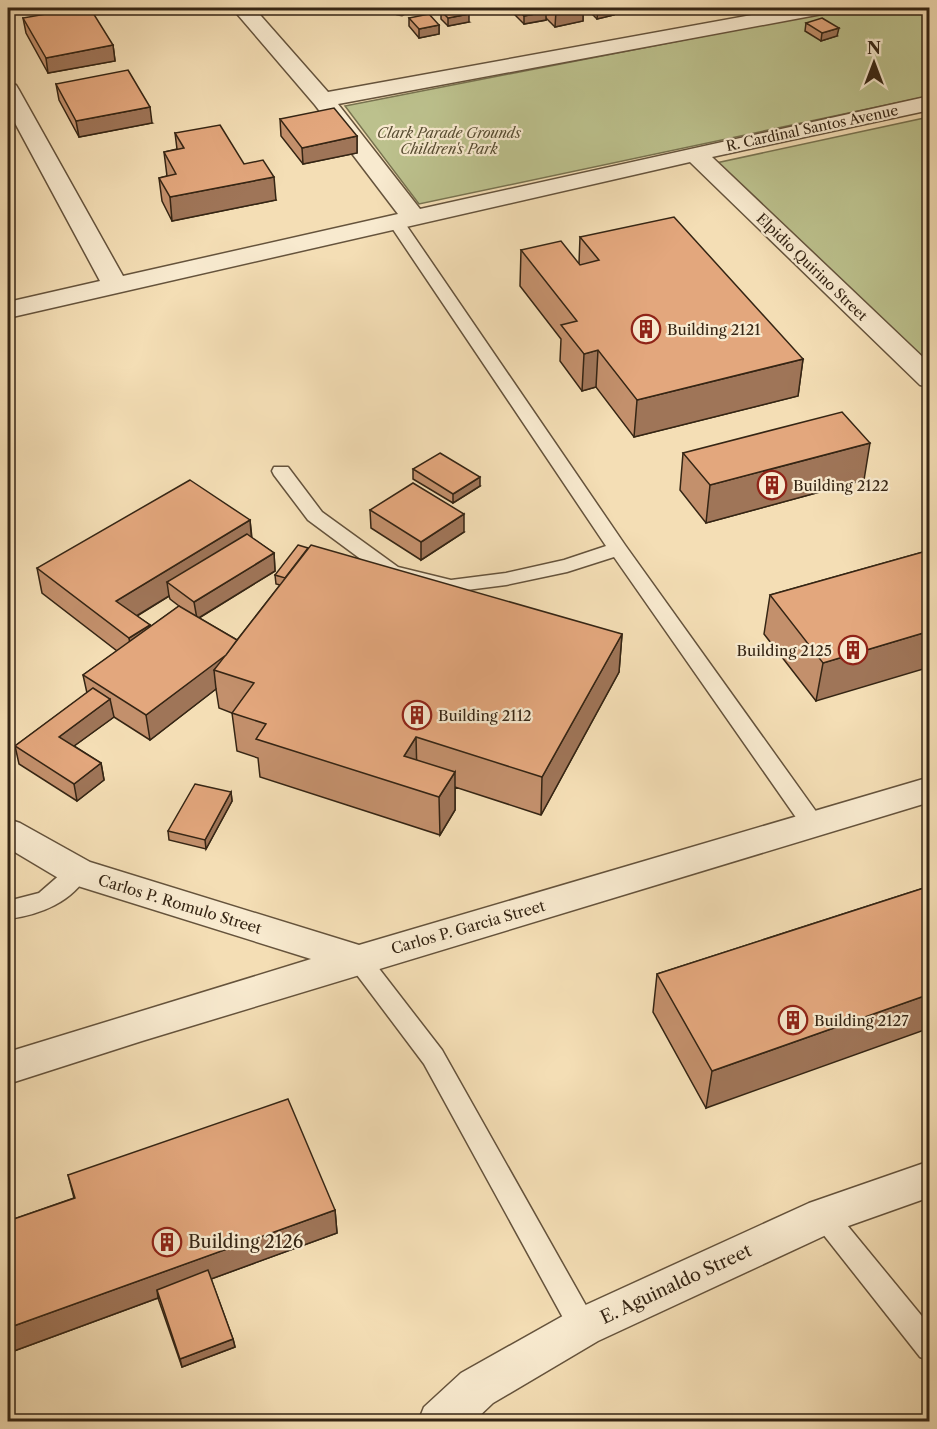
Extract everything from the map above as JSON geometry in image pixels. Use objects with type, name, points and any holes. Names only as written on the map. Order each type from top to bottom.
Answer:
[{"type":"street","points":[[243,8],[323,100],[405,220]]},
{"type":"street","points":[[323,100],[822,8]]},
{"type":"street","points":[[8,90],[115,286]]},
{"type":"street","name":"R. Cardinal Santos Avenue","points":[[8,310],[695,153],[930,103]]},
{"type":"street","name":"Elpidio Quirino Street","points":[[695,153],[930,380]]},
{"type":"street","name":"Carlos P. Garcia Street","points":[[8,1068],[930,789]]},
{"type":"street","name":"Carlos P. Romulo Street","points":[[8,832],[78,872],[359,960]]},
{"type":"street","name":"E. Aguinaldo Street","points":[[440,1422],[477,1388],[583,1327],[824,1216],[930,1179]]},
{"type":"lane","points":[[405,220],[618,549],[812,823]]},
{"type":"lane","points":[[281,471],[315,516],[392,572],[451,586],[506,579],[567,566],[618,549]]},
{"type":"lane","points":[[8,910],[33,907],[58,894],[78,872]]},
{"type":"lane","points":[[359,960],[433,1057],[583,1327]]},
{"type":"lane","points":[[824,1216],[930,1348]]},
{"type":"green space","name":"Clark Parade Grounds Children's Park","points":[[848,8],[929,8],[929,96],[419,204],[345,106]]},
{"type":"green space","points":[[929,117],[929,367],[716,163]]},
{"type":"building","points":[[90,8],[113,45],[46,58],[23,18]]},
{"type":"building","points":[[463,8],[469,14],[448,18],[441,11]]},
{"type":"building","points":[[516,8],[542,8],[546,12],[524,16]]},
{"type":"building","points":[[552,8],[574,8],[556,11]]},
{"type":"building","points":[[429,14],[439,25],[419,29],[409,18]]},
{"type":"building","points":[[822,18],[839,28],[822,33],[806,23]]},
{"type":"building","points":[[128,70],[150,107],[76,121],[56,84]]},
{"type":"building","points":[[334,108],[357,136],[302,148],[280,119]]},
{"type":"building","points":[[220,125],[244,164],[263,160],[274,177],[170,197],[159,178],[176,174],[164,152],[184,148],[175,133]]},
{"type":"building","name":"Building 2121","points":[[674,217],[803,359],[637,400],[598,350],[584,354],[561,325],[577,321],[521,250],[561,241],[580,265],[599,260],[580,237]]},
{"type":"building","points":[[842,412],[870,443],[710,485],[683,453]]},
{"type":"building","points":[[440,453],[480,477],[453,494],[413,469]]},
{"type":"building","points":[[190,480],[250,520],[116,601],[150,625],[129,638],[37,568]]},
{"type":"building","points":[[413,483],[464,514],[421,542],[370,510]]},
{"type":"building","points":[[247,534],[274,553],[194,602],[167,582]]},
{"type":"building","points":[[298,545],[308,548],[285,578],[275,575]]},
{"type":"building","name":"Building 2112","points":[[311,545],[622,634],[542,777],[416,737],[404,756],[455,772],[439,797],[256,739],[266,724],[232,713],[254,683],[214,670]]},
{"type":"building","points":[[930,550],[930,631],[823,663],[770,595]]},
{"type":"building","points":[[179,606],[237,640],[226,655],[146,715],[83,675]]},
{"type":"building","points":[[93,688],[110,699],[59,737],[101,763],[74,784],[15,746]]},
{"type":"building","points":[[195,784],[231,792],[205,840],[168,831]]},
{"type":"building","name":"Building 2127","points":[[930,886],[930,994],[712,1071],[657,974]]},
{"type":"building","name":"Building 2126","points":[[288,1099],[335,1210],[8,1328],[8,1221],[75,1198],[68,1175]]},
{"type":"building","points":[[208,1270],[233,1339],[180,1359],[157,1290]]},
{"type":"place","name":"Building 2121","points":[[646,329]]},
{"type":"place","name":"Building 2122","points":[[772,485]]},
{"type":"place","name":"Building 2125","points":[[853,650]]},
{"type":"place","name":"Building 2112","points":[[417,715]]},
{"type":"place","name":"Building 2127","points":[[793,1020]]},
{"type":"place","name":"Building 2126","points":[[167,1242]]}]
